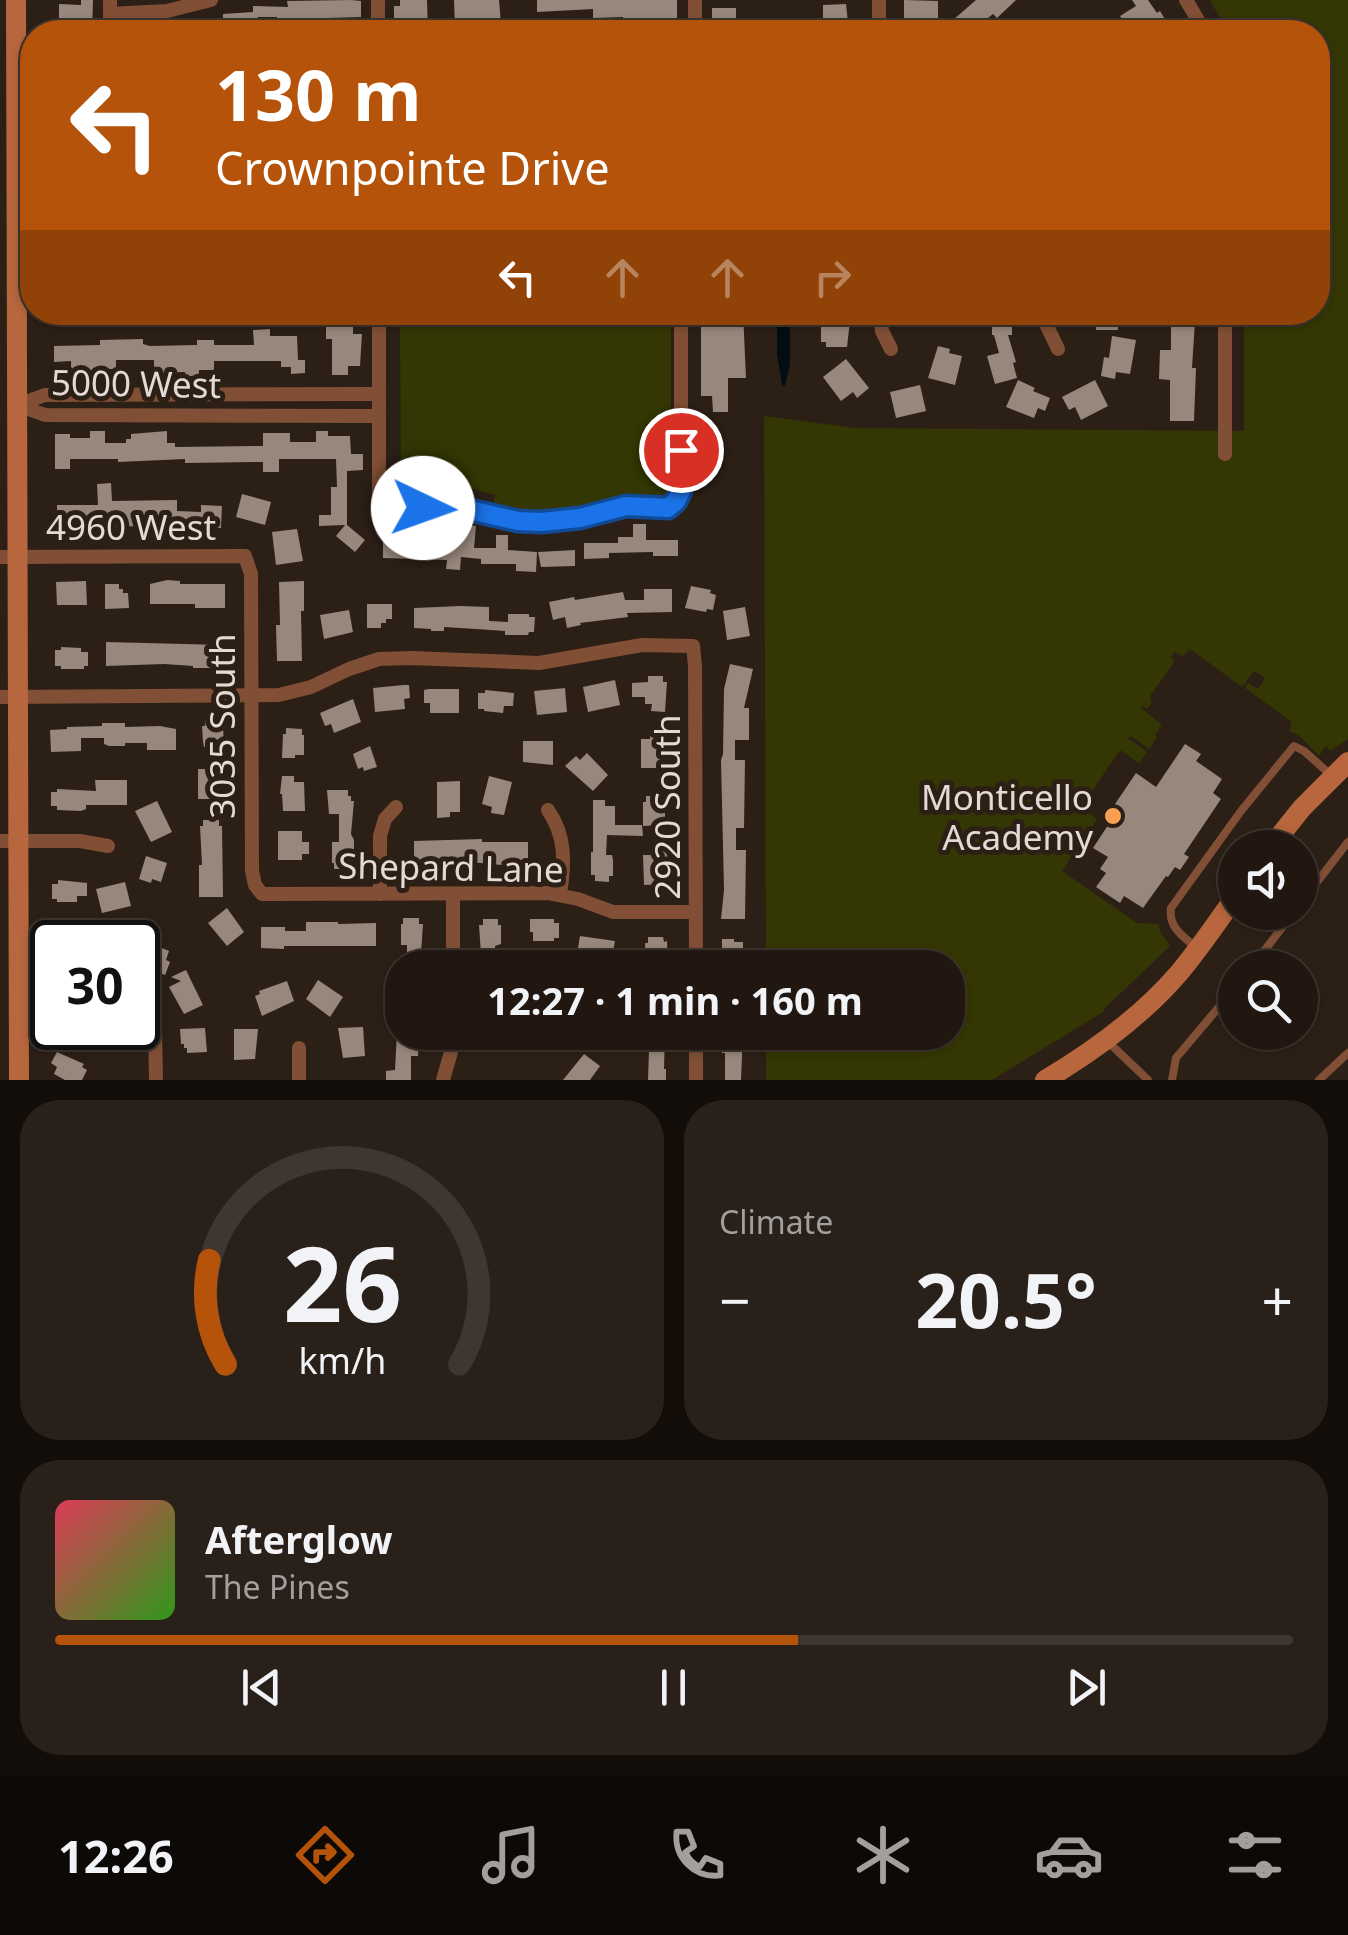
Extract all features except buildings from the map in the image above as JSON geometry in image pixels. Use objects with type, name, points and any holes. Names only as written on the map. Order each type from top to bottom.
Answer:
[{"type":"main road","points":[[10,2],[17,405],[9,556],[9,840],[19,1080]]},
{"type":"main road","points":[[1286,830],[1348,762]]},
{"type":"main road","points":[[1045,1080],[1106,1040],[1154,999],[1218,921]]},
{"type":"street","points":[[110,7],[167,11],[212,0]]},
{"type":"street","points":[[379,325],[381,499],[397,508],[461,508],[541,522],[580,518],[626,506],[668,508],[676,501],[681,491],[681,325]]},
{"type":"street","points":[[881,325],[892,350]]},
{"type":"street","points":[[1048,325],[1058,349]]},
{"type":"street","points":[[1225,325],[1225,454]]},
{"type":"street","name":"5000 West","points":[[17,405],[44,395],[379,394]]},
{"type":"street","name":"5000 West","points":[[17,405],[45,415],[379,416]]},
{"type":"street","name":"4960 West","points":[[9,556],[244,556]]},
{"type":"street","name":"3035 South","points":[[244,556],[250,574],[252,871],[262,894]]},
{"type":"street","name":"2920 South","points":[[252,696],[294,693],[348,669],[396,657],[539,662],[642,645],[693,646],[696,950]]},
{"type":"street","points":[[9,697],[252,696]]},
{"type":"street","points":[[380,894],[380,836],[384,819],[396,807]]},
{"type":"street","points":[[548,810],[558,825],[562,842],[560,894]]},
{"type":"street","points":[[9,840],[80,841],[108,846]]},
{"type":"street","name":"Shepard Lane","points":[[262,894],[560,894],[613,912],[696,912]]},
{"type":"street","points":[[453,894],[453,950]]},
{"type":"street","points":[[300,1048],[300,1080]]},
{"type":"street","points":[[155,1050],[156,1080]]},
{"type":"street","points":[[442,1080],[451,1050]]},
{"type":"street","points":[[696,1050],[696,1080]]},
{"type":"lane","points":[[1198,949],[1174,928],[1171,908],[1270,773],[1294,746],[1304,750],[1332,776]]},
{"type":"lane","points":[[1319,879],[1348,842]]},
{"type":"lane","points":[[1265,950],[1280,930]]},
{"type":"lane","points":[[1172,1080],[1176,1058],[1218,1008]]},
{"type":"lane","points":[[1106,1040],[1148,1080]]},
{"type":"lane","points":[[1319,1080],[1348,1053]]},
{"type":"shaded area","points":[[1210,0],[1348,0],[1348,739],[1330,751],[1326,746],[1319,756],[1300,736],[1289,731],[1292,722],[1245,688],[1248,683],[1258,689],[1265,678],[1254,671],[1242,687],[1190,649],[1183,656],[1175,652],[1171,657],[1175,661],[1150,696],[1152,702],[1147,709],[1140,707],[1162,725],[1157,737],[1149,749],[1131,736],[1128,738],[1147,752],[1139,763],[1120,750],[1081,807],[1097,819],[1062,871],[1137,923],[1158,924],[1168,948],[1105,1011],[992,1080],[766,1080],[766,1050],[965,1050],[965,950],[766,950],[764,416],[855,428],[1244,431],[1244,325],[1330,325],[1330,20],[1221,20]]},
{"type":"shaded area","points":[[400,325],[671,325],[669,492],[656,497],[613,498],[537,511],[493,506],[495,495],[466,487],[401,487]]},
{"type":"shaded area","points":[[777,325],[790,325],[790,364],[785,386],[782,385]]},
{"type":"place","name":"Monticello Academy","points":[[1113,816]]},
{"type":"route","points":[[423,508],[461,508],[541,522],[580,518],[626,506],[668,508],[681,491],[681,450]]}]
